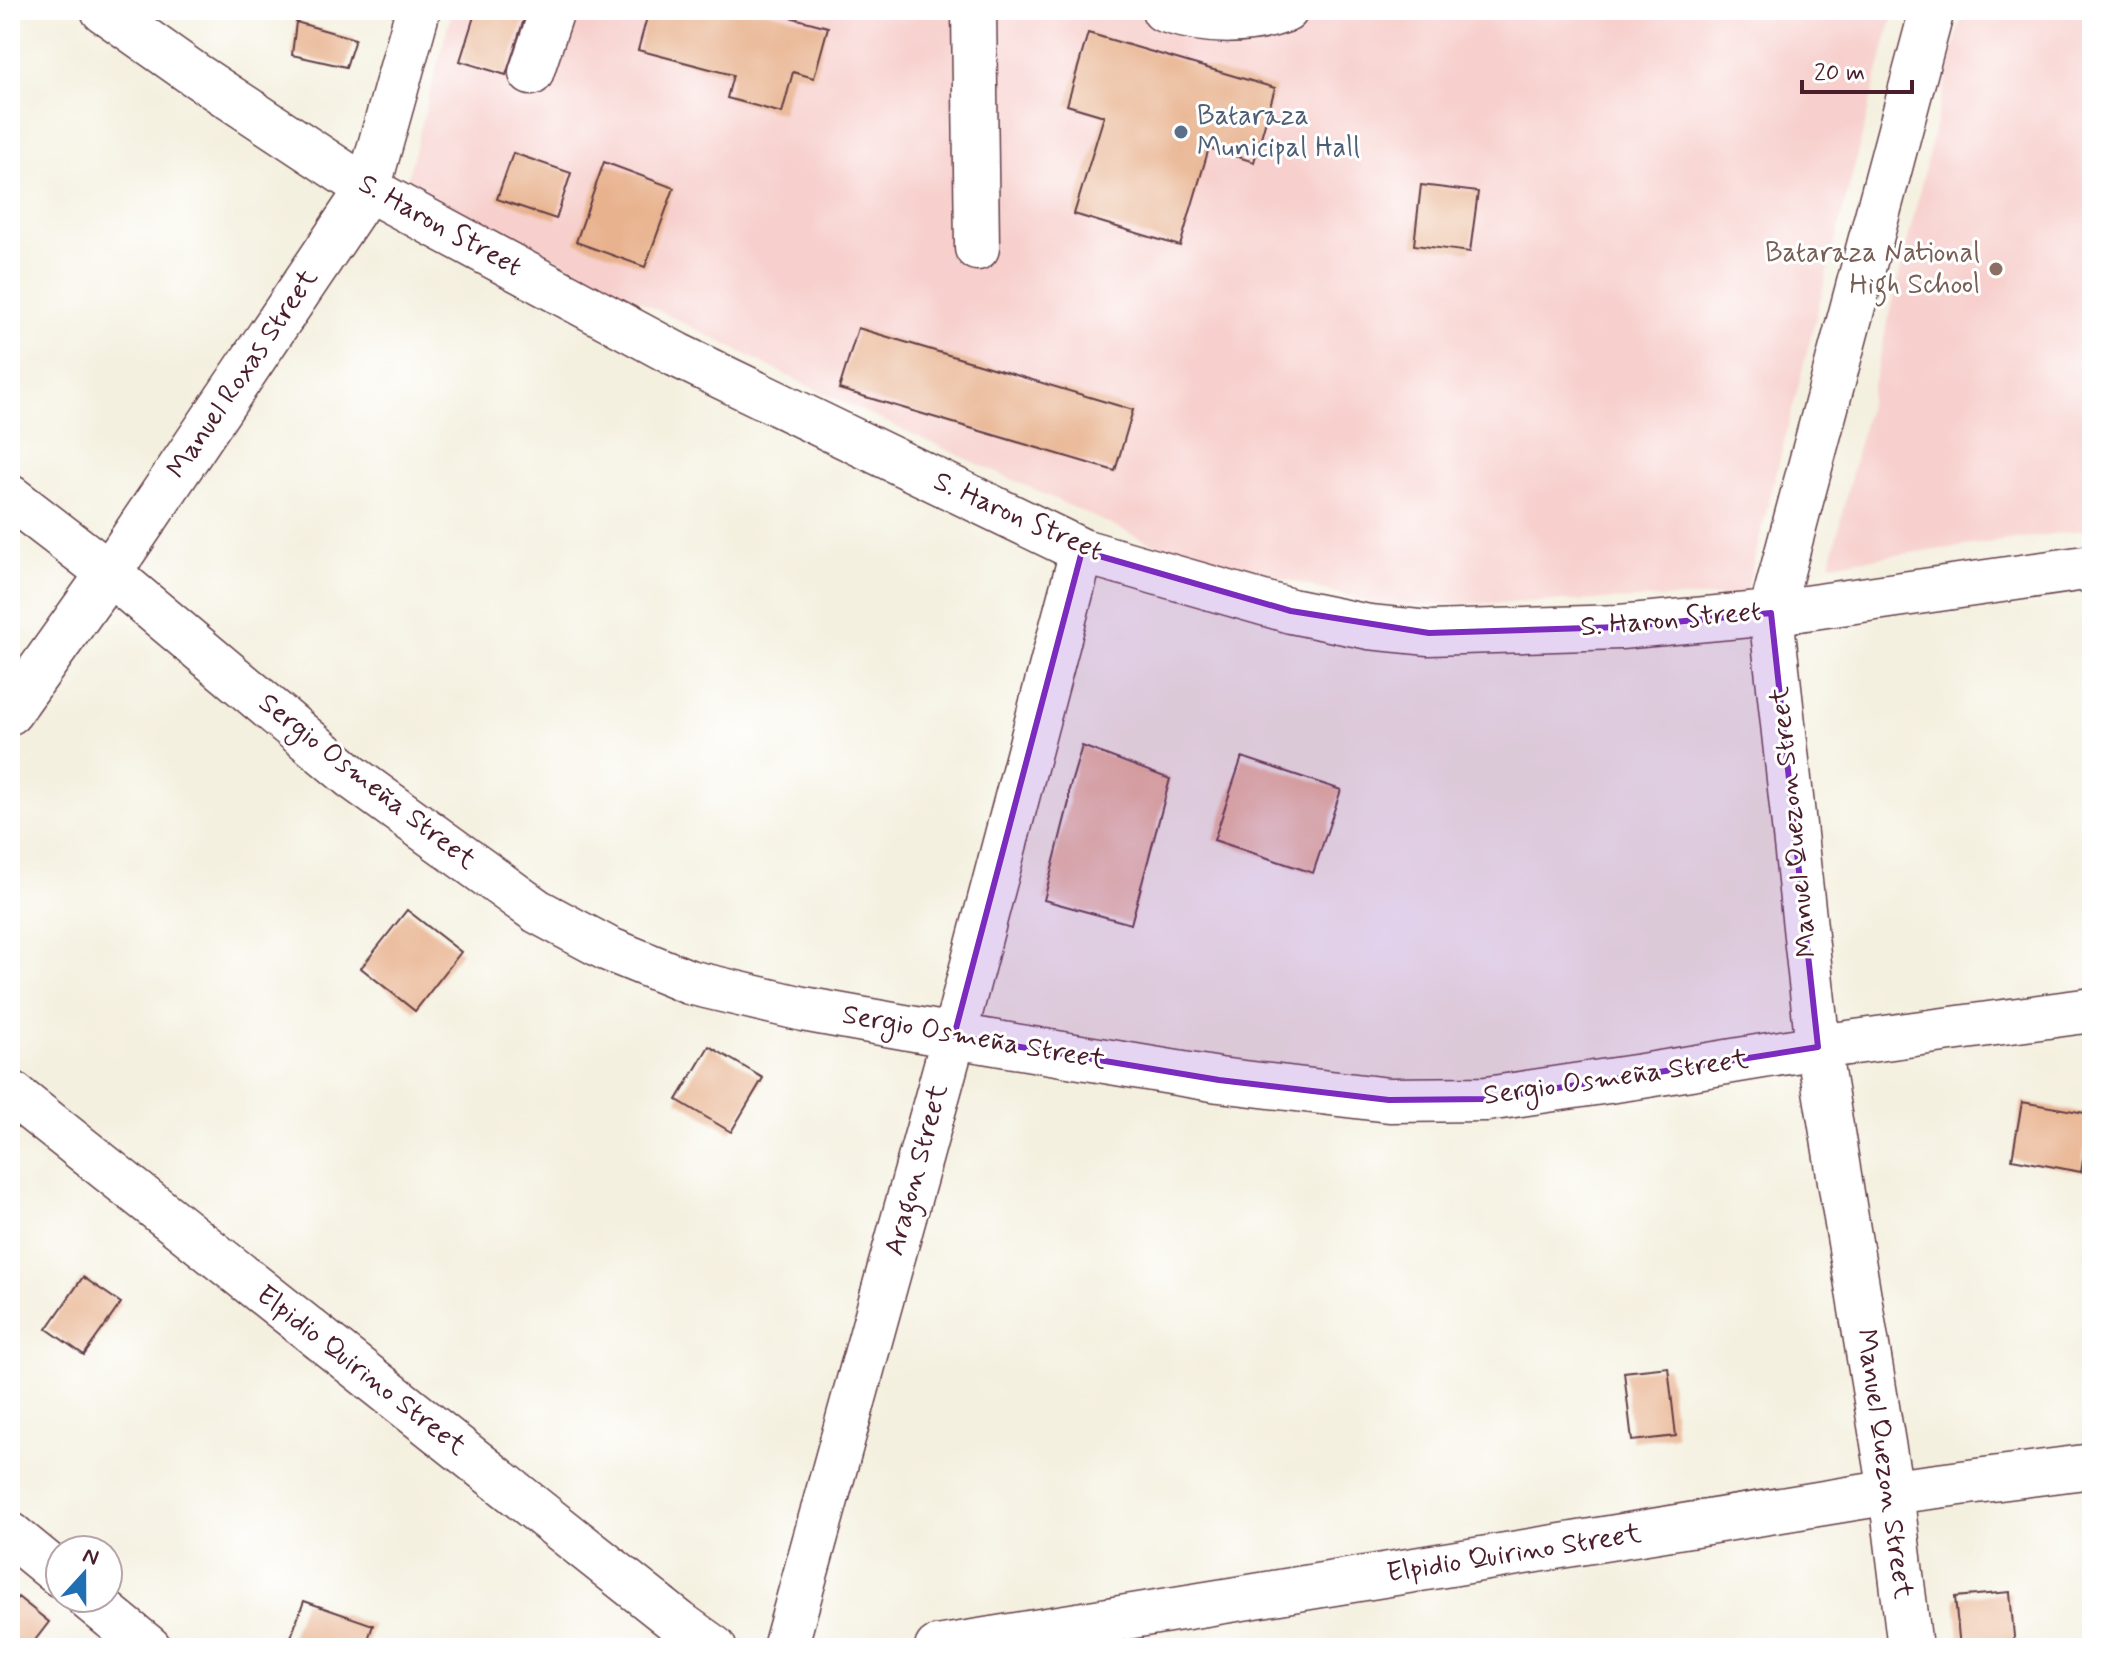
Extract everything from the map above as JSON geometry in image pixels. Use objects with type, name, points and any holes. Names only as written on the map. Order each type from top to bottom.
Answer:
[{"type":"street","name":"S. Haron Street","points":[[103,10],[368,189],[677,355],[1082,551],[1291,611],[1369,627],[1429,633],[1620,627],[1771,613],[2092,567]]},
{"type":"street","name":"Manuel Roxas Street","points":[[10,712],[109,573],[368,189],[418,10]]},
{"type":"street","points":[[531,73],[552,10]]},
{"type":"street","points":[[1164,10],[1218,21],[1250,19],[1286,10]]},
{"type":"street","name":"Manuel Quezon Street","points":[[1910,1648],[1891,1492],[1818,1047],[1771,613],[1932,10]]},
{"type":"street","points":[[977,11],[977,248]]},
{"type":"street","name":"Sergio Osmeña Street","points":[[10,497],[109,573],[352,777],[537,911],[608,949],[689,982],[803,1009],[954,1036],[1219,1080],[1389,1100],[1487,1099],[1818,1047],[2092,1010]]},
{"type":"street","name":"Aragon Street","points":[[785,1648],[954,1036],[1082,551]]},
{"type":"street","name":"Elpidio Quirino Street","points":[[10,1092],[714,1648]]},
{"type":"street","name":"Elpidio Quirino Street","points":[[937,1648],[1891,1492],[2092,1466]]},
{"type":"street","points":[[10,1534],[44,1562]]},
{"type":"street","points":[[108,1614],[149,1648]]},
{"type":"highlighted area","points":[[1082,551],[1291,611],[1429,633],[1620,627],[1771,613],[1818,1047],[1487,1099],[1389,1100],[1219,1080],[954,1036]]},
{"type":"shaded area","points":[[452,10],[1894,10],[1745,596],[1385,606],[1153,544],[816,390],[406,183]]},
{"type":"shaded area","name":"Bataraza National High School","points":[[1963,10],[2092,10],[2092,529],[1830,564]]},
{"type":"building","points":[[476,10],[527,10],[506,75],[460,61]]},
{"type":"building","points":[[649,10],[763,10],[828,27],[814,78],[793,72],[782,113],[727,98],[733,75],[638,50]]},
{"type":"building","points":[[296,22],[355,39],[346,67],[292,55]]},
{"type":"building","name":"Bataraza Municipal Hall","points":[[1088,33],[1275,88],[1254,162],[1209,148],[1180,246],[1074,214],[1104,116],[1067,105]]},
{"type":"building","points":[[513,153],[571,173],[556,219],[497,199]]},
{"type":"building","points":[[604,162],[674,188],[645,267],[576,242]]},
{"type":"building","points":[[1421,185],[1478,192],[1470,252],[1414,245]]},
{"type":"building","points":[[858,328],[1133,410],[1115,471],[839,389]]},
{"type":"building","points":[[1082,746],[1170,779],[1131,924],[1044,900]]},
{"type":"building","points":[[1242,757],[1341,790],[1313,873],[1214,840]]},
{"type":"building","points":[[407,910],[461,952],[415,1011],[361,968]]},
{"type":"building","points":[[709,1046],[763,1078],[731,1132],[677,1100]]},
{"type":"building","points":[[2022,1102],[2091,1114],[2081,1172],[2012,1159]]},
{"type":"building","points":[[83,1277],[121,1303],[84,1355],[47,1329]]},
{"type":"building","points":[[1668,1367],[1676,1436],[1632,1441],[1624,1372]]},
{"type":"building","points":[[2010,1592],[2015,1648],[1960,1648],[1955,1597]]},
{"type":"building","points":[[18,1597],[49,1622],[29,1648],[10,1648],[10,1608]]},
{"type":"building","points":[[304,1601],[373,1625],[365,1648],[287,1648]]},
{"type":"place","name":"Bataraza Municipal Hall","points":[[1181,132]]},
{"type":"place","name":"Bataraza National High School","points":[[1996,269]]}]
